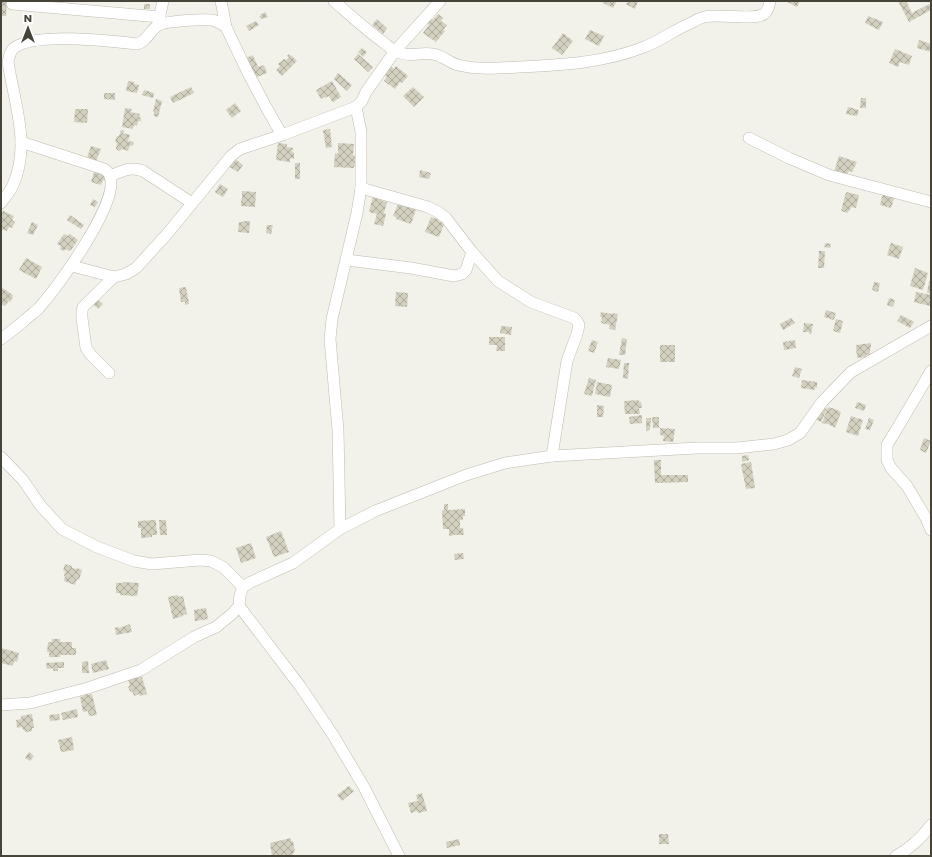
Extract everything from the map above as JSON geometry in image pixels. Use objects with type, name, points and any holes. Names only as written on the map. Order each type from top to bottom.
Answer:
[{"type":"street","points":[[1,203],[13,186],[19,167],[21,142],[18,115],[6,55],[23,43],[41,40],[68,39],[141,44],[159,21],[163,1]]},
{"type":"street","points":[[221,1],[226,27],[249,76],[282,135]]},
{"type":"street","points":[[334,1],[374,36],[395,51],[405,55],[437,55],[459,66],[488,69],[582,62],[613,57],[645,47],[704,17],[721,15],[759,16],[767,11],[770,1]]},
{"type":"street","points":[[72,266],[114,277],[126,274],[136,268],[231,156],[240,149],[356,107],[362,101],[369,87],[395,51],[440,1]]},
{"type":"street","points":[[12,4],[170,22],[212,20],[221,23],[226,27]]},
{"type":"street","points":[[340,529],[338,430],[330,338],[332,319],[347,260],[361,188],[361,132],[356,107]]},
{"type":"street","points":[[750,138],[789,158],[829,175],[931,202]]},
{"type":"street","points":[[1,339],[38,309],[72,266],[104,211],[111,186],[110,176],[104,169],[21,142]]},
{"type":"street","points":[[110,176],[136,168],[192,203]]},
{"type":"street","points":[[361,188],[428,206],[438,212],[446,218],[472,252],[498,281],[531,302],[574,318],[577,321],[579,326],[567,361],[552,456]]},
{"type":"street","points":[[347,260],[412,268],[454,276],[462,274],[466,270],[472,252]]},
{"type":"street","points":[[109,373],[86,348],[82,311],[85,304],[114,277]]},
{"type":"street","points":[[1,705],[30,703],[88,688],[141,670],[194,637],[216,627],[239,606],[240,595],[243,587],[251,582],[293,563],[340,529],[375,512],[466,475],[506,463],[552,456],[697,448],[737,448],[774,444],[788,440],[800,433],[822,402],[851,372],[931,326]]},
{"type":"street","points":[[931,371],[898,428],[886,445],[887,460],[891,468],[907,486],[926,518],[931,530]]},
{"type":"street","points":[[1,458],[23,480],[40,505],[62,529],[97,548],[134,561],[152,564],[200,560],[211,561],[223,567],[243,587]]},
{"type":"street","points":[[239,606],[300,686],[333,735],[364,787],[399,856]]},
{"type":"street","points":[[896,856],[924,834],[931,825]]},
{"type":"building","points":[[1,1],[7,1],[6,16],[1,16]]},
{"type":"building","points":[[604,1],[617,1],[613,8],[603,3]]},
{"type":"building","points":[[628,1],[638,1],[635,9],[626,4]]},
{"type":"building","points":[[785,1],[800,1],[797,7]]},
{"type":"building","points":[[898,1],[906,1],[912,13],[931,3],[931,10],[909,22]]},
{"type":"building","points":[[144,4],[150,4],[150,9],[144,9]]},
{"type":"building","points":[[265,12],[268,17],[261,19],[259,16]]},
{"type":"building","points":[[438,14],[443,18],[441,21],[447,25],[443,30],[445,31],[436,42],[423,33],[429,25],[427,23],[431,18],[433,20]]},
{"type":"building","points":[[868,16],[883,22],[879,30],[865,23]]},
{"type":"building","points":[[377,19],[387,28],[383,34],[372,25]]},
{"type":"building","points":[[256,21],[259,25],[249,31],[246,26]]},
{"type":"building","points":[[590,30],[604,36],[599,46],[585,39]]},
{"type":"building","points":[[563,33],[573,41],[562,55],[552,48]]},
{"type":"building","points":[[919,40],[931,44],[931,52],[917,48]]},
{"type":"building","points":[[362,48],[367,52],[363,57],[358,52]]},
{"type":"building","points":[[895,49],[912,56],[909,65],[900,62],[898,67],[889,63]]},
{"type":"building","points":[[289,54],[297,61],[282,76],[276,70],[280,66],[278,64],[284,59],[286,60],[289,57],[287,56]]},
{"type":"building","points":[[358,54],[373,67],[368,72],[354,59]]},
{"type":"building","points":[[253,55],[258,67],[264,65],[267,73],[254,78],[246,58]]},
{"type":"building","points":[[391,66],[394,69],[396,66],[408,76],[402,83],[400,82],[395,89],[384,81],[387,77],[383,74]]},
{"type":"building","points":[[338,73],[352,85],[347,91],[334,79]]},
{"type":"building","points":[[128,81],[139,85],[137,93],[126,91]]},
{"type":"building","points":[[332,81],[341,97],[333,102],[329,96],[321,99],[316,90]]},
{"type":"building","points":[[191,87],[194,93],[173,103],[170,97]]},
{"type":"building","points":[[413,87],[424,97],[414,107],[403,96]]},
{"type":"building","points":[[144,90],[154,93],[153,98],[142,95]]},
{"type":"building","points":[[104,93],[115,93],[115,100],[104,99]]},
{"type":"building","points":[[861,98],[866,98],[866,108],[860,108]]},
{"type":"building","points":[[156,99],[162,101],[158,117],[154,116],[153,112]]},
{"type":"building","points":[[235,103],[241,111],[232,118],[226,110]]},
{"type":"building","points":[[848,107],[859,110],[857,116],[846,114]]},
{"type":"building","points":[[125,108],[132,109],[131,112],[140,114],[139,117],[141,117],[141,121],[138,121],[137,126],[134,125],[133,129],[122,127]]},
{"type":"building","points":[[75,109],[88,109],[87,123],[74,122]]},
{"type":"building","points":[[330,129],[332,147],[326,148],[323,130]]},
{"type":"building","points":[[121,130],[124,131],[123,133],[130,135],[128,141],[134,142],[133,146],[130,145],[128,151],[122,149],[120,151],[116,149],[117,143],[115,142]]},
{"type":"building","points":[[278,143],[287,144],[287,147],[293,148],[292,152],[294,153],[294,159],[290,158],[290,162],[276,160]]},
{"type":"building","points":[[338,143],[354,144],[353,155],[356,156],[354,168],[334,167],[335,153],[338,154]]},
{"type":"building","points":[[91,146],[101,149],[96,161],[87,158]]},
{"type":"building","points":[[839,156],[857,162],[852,172],[849,171],[847,175],[841,172],[840,174],[834,172]]},
{"type":"building","points":[[234,158],[243,165],[238,172],[228,166]]},
{"type":"building","points":[[295,163],[300,163],[300,179],[295,179]]},
{"type":"building","points":[[95,169],[108,173],[105,181],[103,180],[101,185],[91,182]]},
{"type":"building","points":[[420,170],[431,173],[429,179],[419,177]]},
{"type":"building","points":[[220,184],[228,189],[223,197],[215,192]]},
{"type":"building","points":[[242,191],[256,192],[255,207],[241,206]]},
{"type":"building","points":[[846,192],[859,195],[856,208],[851,207],[848,213],[841,211]]},
{"type":"building","points":[[883,193],[895,196],[891,208],[880,205]]},
{"type":"building","points":[[373,196],[387,202],[383,226],[374,224],[377,214],[369,212]]},
{"type":"building","points":[[93,199],[98,202],[95,207],[90,205]]},
{"type":"building","points":[[398,204],[417,207],[411,224],[396,219],[396,217],[393,216]]},
{"type":"building","points":[[3,211],[14,216],[12,220],[15,222],[12,228],[9,227],[7,231],[1,229],[1,214]]},
{"type":"building","points":[[70,215],[84,225],[81,229],[67,220]]},
{"type":"building","points":[[431,217],[444,224],[439,237],[425,232]]},
{"type":"building","points":[[250,221],[249,233],[238,232],[239,222]]},
{"type":"building","points":[[32,222],[38,225],[33,235],[27,233]]},
{"type":"building","points":[[267,225],[273,225],[271,234],[266,233]]},
{"type":"building","points":[[64,234],[68,236],[70,234],[78,240],[69,251],[66,249],[64,251],[60,249],[61,246],[57,244]]},
{"type":"building","points":[[825,243],[831,244],[830,248],[824,247]]},
{"type":"building","points":[[891,243],[903,247],[899,259],[887,255]]},
{"type":"building","points":[[819,251],[825,251],[824,268],[818,268]]},
{"type":"building","points":[[26,258],[42,267],[36,279],[19,270]]},
{"type":"building","points":[[915,268],[928,273],[923,290],[910,286]]},
{"type":"building","points":[[929,281],[931,282],[931,293],[927,293]]},
{"type":"building","points":[[874,282],[880,283],[878,292],[872,290]]},
{"type":"building","points":[[1,287],[13,295],[10,302],[9,301],[5,306],[1,304]]},
{"type":"building","points":[[186,287],[189,304],[185,305],[185,302],[181,302],[179,288]]},
{"type":"building","points":[[396,292],[408,293],[407,307],[395,306]]},
{"type":"building","points":[[916,292],[931,295],[930,306],[914,302]]},
{"type":"building","points":[[889,298],[895,300],[893,307],[887,305]]},
{"type":"building","points":[[97,299],[103,304],[98,309],[93,304]]},
{"type":"building","points":[[826,310],[836,313],[834,320],[824,317]]},
{"type":"building","points":[[601,312],[618,314],[615,330],[609,329],[610,325],[601,323]]},
{"type":"building","points":[[901,315],[914,322],[910,328],[897,321]]},
{"type":"building","points":[[791,318],[795,323],[783,330],[780,324]]},
{"type":"building","points":[[836,319],[843,321],[840,333],[833,331]]},
{"type":"building","points":[[804,323],[813,324],[811,334],[809,332],[803,332]]},
{"type":"building","points":[[501,326],[512,327],[511,335],[500,333]]},
{"type":"building","points":[[489,337],[505,337],[505,351],[496,351],[497,345],[489,345]]},
{"type":"building","points":[[622,338],[627,339],[625,355],[619,355]]},
{"type":"building","points":[[592,340],[598,342],[594,353],[588,351]]},
{"type":"building","points":[[795,340],[796,348],[784,350],[783,342]]},
{"type":"building","points":[[871,343],[870,355],[857,358],[856,345]]},
{"type":"building","points":[[660,345],[675,345],[675,362],[660,362]]},
{"type":"building","points":[[608,358],[621,360],[619,369],[606,367]]},
{"type":"building","points":[[624,363],[629,363],[628,379],[623,378]]},
{"type":"building","points":[[795,367],[802,369],[799,378],[792,376]]},
{"type":"building","points":[[589,378],[596,380],[592,396],[584,394]]},
{"type":"building","points":[[802,380],[817,382],[817,388],[815,387],[815,390],[801,388]]},
{"type":"building","points":[[597,382],[612,385],[610,397],[595,394]]},
{"type":"building","points":[[639,400],[642,408],[639,408],[640,414],[625,414],[624,401]]},
{"type":"building","points":[[857,402],[866,405],[864,411],[855,408]]},
{"type":"building","points":[[597,405],[604,406],[603,417],[597,417]]},
{"type":"building","points":[[820,406],[827,409],[821,422],[815,419]]},
{"type":"building","points":[[828,407],[841,412],[835,428],[828,424],[822,423]]},
{"type":"building","points":[[642,415],[642,423],[630,424],[629,417]]},
{"type":"building","points":[[851,416],[863,420],[858,436],[846,432]]},
{"type":"building","points":[[652,417],[659,417],[659,428],[653,428]]},
{"type":"building","points":[[646,418],[651,418],[650,430],[646,431]]},
{"type":"building","points":[[869,418],[874,420],[870,430],[865,429]]},
{"type":"building","points":[[660,428],[675,429],[673,442],[663,441],[664,436],[660,435]]},
{"type":"building","points":[[924,438],[931,441],[926,453],[920,450]]},
{"type":"building","points":[[748,455],[749,460],[742,462],[742,456]]},
{"type":"building","points":[[654,460],[661,460],[661,475],[688,475],[688,482],[655,483]]},
{"type":"building","points":[[751,462],[755,488],[746,489],[741,464]]},
{"type":"building","points":[[444,504],[448,504],[448,510],[465,509],[465,516],[463,516],[463,520],[460,520],[460,528],[463,528],[464,535],[449,536],[449,529],[443,529],[442,510],[444,510]]},
{"type":"building","points":[[155,520],[157,535],[141,538],[141,528],[138,528],[138,521]]},
{"type":"building","points":[[159,520],[166,520],[167,535],[160,535]]},
{"type":"building","points":[[281,531],[289,552],[274,557],[266,537]]},
{"type":"building","points":[[251,543],[256,558],[241,563],[236,548]]},
{"type":"building","points":[[463,553],[464,559],[455,560],[454,554]]},
{"type":"building","points":[[65,564],[72,566],[72,568],[82,570],[79,580],[77,579],[75,585],[64,581],[65,571],[63,571]]},
{"type":"building","points":[[116,583],[139,583],[137,596],[120,595],[120,593],[116,593]]},
{"type":"building","points":[[178,595],[178,597],[183,596],[187,614],[173,619],[168,597]]},
{"type":"building","points":[[206,608],[208,619],[195,621],[194,610]]},
{"type":"building","points":[[130,624],[132,632],[116,635],[115,628]]},
{"type":"building","points":[[52,639],[60,639],[60,642],[72,642],[72,648],[76,648],[76,655],[49,657],[49,652],[47,652],[48,642],[52,642]]},
{"type":"building","points":[[1,648],[19,653],[17,662],[14,661],[13,666],[1,663]]},
{"type":"building","points":[[106,660],[109,669],[93,673],[91,664]]},
{"type":"building","points":[[88,661],[89,673],[82,673],[82,662]]},
{"type":"building","points":[[64,662],[64,668],[58,668],[58,671],[53,671],[53,668],[47,669],[46,663]]},
{"type":"building","points":[[136,676],[136,678],[142,677],[147,694],[140,696],[139,694],[134,696],[132,691],[130,692],[128,679]]},
{"type":"building","points":[[88,693],[88,695],[92,694],[97,715],[89,716],[88,711],[83,712],[80,697]]},
{"type":"building","points":[[77,709],[78,717],[63,720],[61,713]]},
{"type":"building","points":[[32,714],[34,728],[32,728],[32,731],[25,732],[22,727],[17,728],[16,720],[21,719],[21,716]]},
{"type":"building","points":[[59,714],[60,720],[50,721],[49,715]]},
{"type":"building","points":[[72,737],[74,750],[61,752],[58,740]]},
{"type":"building","points":[[29,752],[34,756],[30,761],[25,758]]},
{"type":"building","points":[[349,786],[354,791],[342,801],[337,795]]},
{"type":"building","points":[[422,793],[427,811],[418,813],[417,811],[411,813],[408,803],[418,801],[416,795]]},
{"type":"building","points":[[659,834],[668,834],[669,844],[659,844]]},
{"type":"building","points":[[291,838],[295,852],[293,855],[272,856],[270,843]]},
{"type":"building","points":[[459,839],[460,845],[447,848],[446,842]]}]
